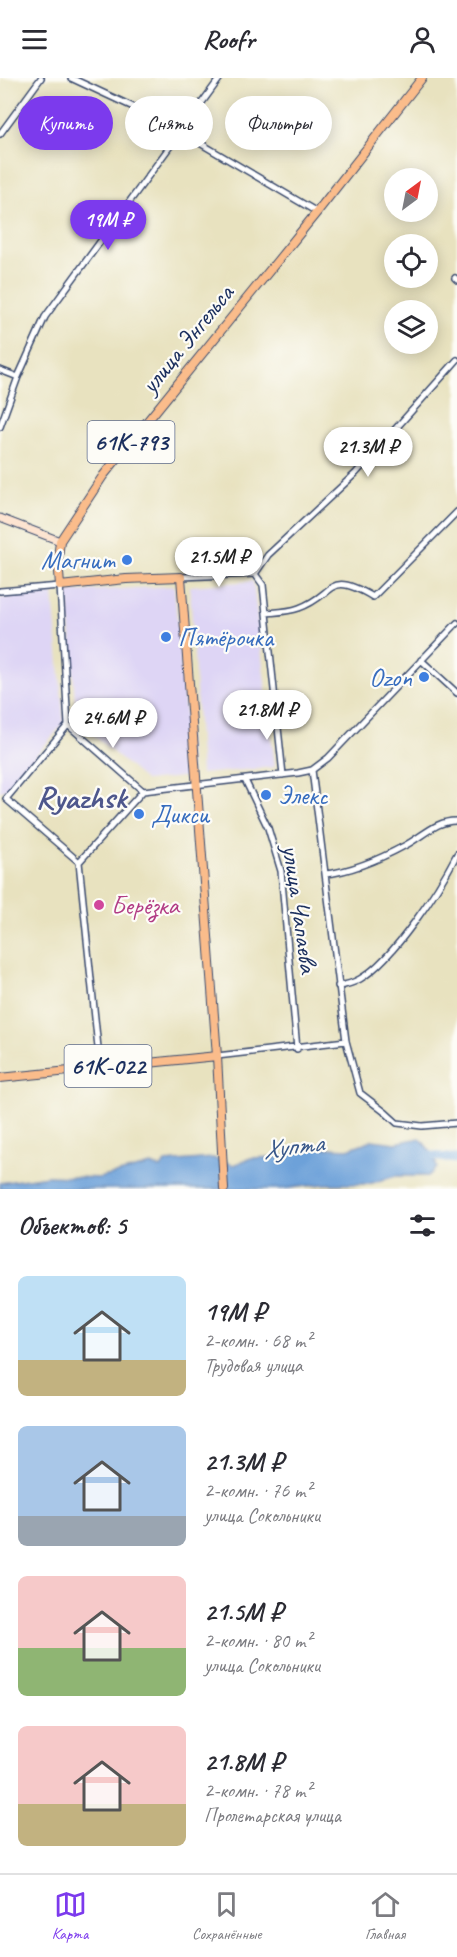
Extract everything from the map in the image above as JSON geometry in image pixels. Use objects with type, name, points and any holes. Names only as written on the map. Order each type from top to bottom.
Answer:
[{"type":"main road","name":"улица Энгельса","points":[[60,541],[103,476],[317,212],[422,78]]},
{"type":"main road","points":[[0,518],[60,541],[58,558],[60,586],[126,579],[182,577],[217,1056],[224,1189]]},
{"type":"main road","name":"61К-022","points":[[0,1078],[217,1056]]},
{"type":"street","points":[[0,134],[41,78]]},
{"type":"street","points":[[71,78],[125,102]]},
{"type":"street","points":[[207,96],[220,78]]},
{"type":"street","points":[[0,427],[18,377],[45,317],[167,150]]},
{"type":"street","points":[[213,150],[317,212]]},
{"type":"street","points":[[255,574],[268,555],[356,473],[457,360]]},
{"type":"street","points":[[0,370],[18,377]]},
{"type":"street","points":[[266,613],[300,608],[337,585],[355,586],[373,597],[457,512]]},
{"type":"street","points":[[182,577],[255,574]]},
{"type":"street","points":[[255,574],[263,585],[283,775]]},
{"type":"street","points":[[0,591],[60,586],[68,725],[3,799],[79,862],[100,1067]]},
{"type":"street","points":[[79,862],[143,790],[245,780],[312,770],[328,758],[457,623]]},
{"type":"street","points":[[421,660],[457,693]]},
{"type":"street","points":[[68,725],[143,790]]},
{"type":"street","points":[[312,770],[346,1041],[360,1093],[397,1123],[422,1126],[457,1123]]},
{"type":"street","name":"улица Чапаева","points":[[245,780],[268,828],[281,871],[297,1048]]},
{"type":"street","points":[[326,874],[340,872],[386,855],[435,826],[457,821]]},
{"type":"street","points":[[338,986],[352,984],[362,978],[398,944],[429,901],[457,854]]},
{"type":"street","points":[[217,1056],[346,1041]]},
{"type":"shaded area","points":[[253,581],[275,767],[201,774],[190,586]]},
{"type":"shaded area","points":[[174,586],[191,776],[146,781],[76,720],[68,592]]},
{"type":"shaded area","points":[[53,594],[64,723],[6,790],[0,791],[0,598]]},
{"type":"water","points":[[420,1138],[434,1156],[437,1168],[428,1176],[395,1176],[369,1184],[324,1184],[281,1189],[0,1189],[0,1183],[48,1176],[99,1178],[151,1165],[161,1168],[166,1162],[213,1158],[233,1165],[251,1158],[282,1157],[308,1147],[348,1149],[372,1140],[396,1143]]},
{"type":"waterway","name":"Хупта","points":[[423,1155],[457,1159]]},
{"type":"place","name":"Магнит","points":[[127,560]]},
{"type":"place","name":"Пятёрочка","points":[[166,637]]},
{"type":"place","name":"Ozon","points":[[424,677]]},
{"type":"place","name":"Элекс","points":[[266,795]]},
{"type":"place","name":"Дикси","points":[[139,814]]},
{"type":"place","name":"Берёзка","points":[[99,905]]},
{"type":"district","name":"Ryazhsk","points":[[81,797]]}]
